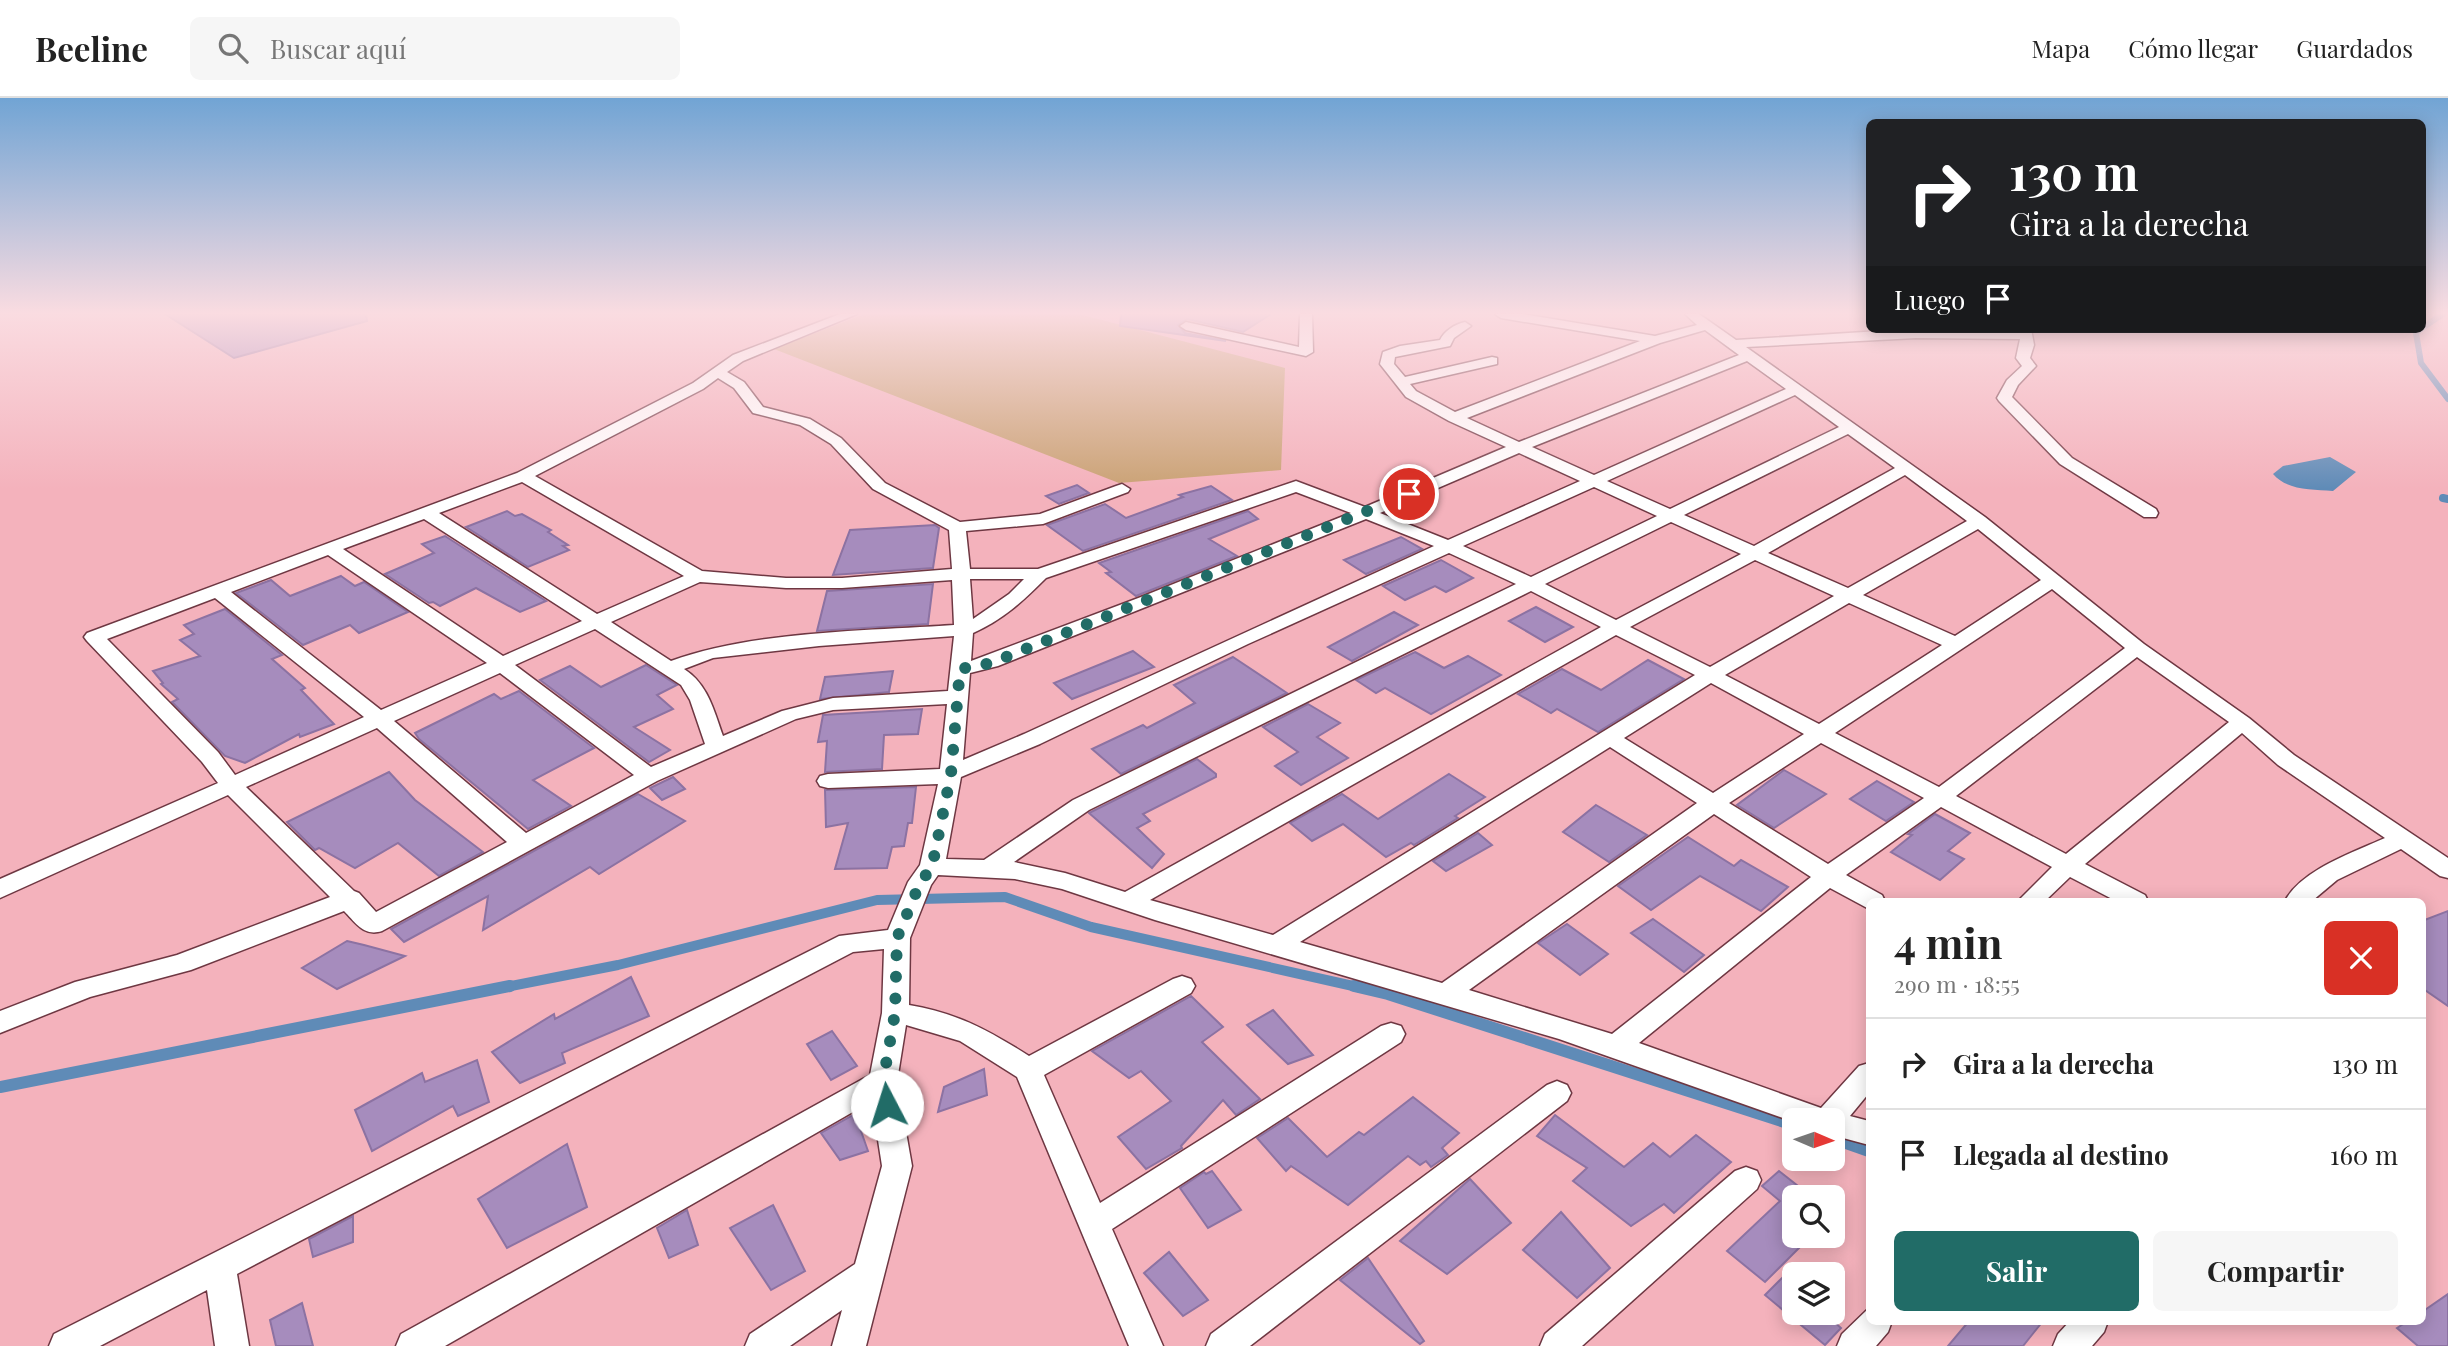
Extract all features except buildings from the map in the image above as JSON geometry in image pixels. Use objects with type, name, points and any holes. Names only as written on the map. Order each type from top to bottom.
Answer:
[{"type":"street","points":[[1393,372],[1411,394],[1454,418],[1956,644]]},
{"type":"street","points":[[1401,382],[1441,372]]},
{"type":"street","points":[[1454,418],[1572,372]]},
{"type":"street","points":[[960,669],[991,663],[1364,513],[1691,372]]},
{"type":"street","points":[[1771,372],[1979,521],[2137,648],[2242,722],[2286,760],[2448,870]]},
{"type":"street","points":[[2023,372],[2012,383],[2004,398],[2066,461],[2150,513]]},
{"type":"street","points":[[958,697],[833,704],[789,715],[649,776],[373,925],[350,899],[231,785],[210,757],[94,637],[523,476],[719,373],[739,385],[758,410],[805,422],[836,441],[879,486],[957,527],[1042,519],[1122,489]]},
{"type":"street","points":[[828,780],[937,777],[951,774],[1795,390]]},
{"type":"street","points":[[989,868],[1081,805],[1849,428]]},
{"type":"street","points":[[1128,901],[1614,628],[1905,469]]},
{"type":"street","points":[[523,476],[698,576],[797,583],[961,574],[1040,574],[1296,486],[1448,546],[1529,583],[1710,675],[2130,898]]},
{"type":"street","points":[[427,513],[689,681],[700,700],[716,745]]},
{"type":"street","points":[[1278,944],[1710,675],[1979,521]]},
{"type":"street","points":[[849,1346],[897,1166],[883,1081],[895,1013],[902,924],[926,875],[951,774],[964,630],[957,527]]},
{"type":"street","points":[[331,550],[501,664],[649,776]]},
{"type":"street","points":[[671,667],[710,653],[819,640],[964,630],[987,620],[1016,598],[1040,574]]},
{"type":"street","points":[[0,890],[698,576]]},
{"type":"street","points":[[1444,995],[1712,804],[2054,580]]},
{"type":"street","points":[[217,590],[379,719],[523,844]]},
{"type":"street","points":[[1615,1047],[1828,876],[1939,798],[2137,648]]},
{"type":"street","points":[[2033,898],[2067,866],[2242,722]]},
{"type":"street","points":[[1610,738],[1712,804],[1868,898]]},
{"type":"street","points":[[2300,898],[2328,874],[2403,839]]},
{"type":"street","points":[[926,875],[989,868],[1014,869],[1084,886],[1186,921],[1278,944],[1615,1047],[1788,1108]]},
{"type":"street","points":[[0,1023],[84,989],[182,963],[350,899]]},
{"type":"street","points":[[66,1346],[848,943],[902,924]]},
{"type":"street","points":[[1028,1070],[1182,986]]},
{"type":"street","points":[[895,1013],[970,1033],[1028,1070],[1146,1346]]},
{"type":"street","points":[[1093,1224],[1391,1034]]},
{"type":"street","points":[[1841,1108],[1866,1078]]},
{"type":"street","points":[[414,1346],[883,1081]]},
{"type":"street","points":[[1223,1346],[1557,1093]]},
{"type":"street","points":[[1845,1126],[1866,1132]]},
{"type":"street","points":[[1556,1346],[1746,1180]]},
{"type":"street","points":[[220,1266],[232,1346]]},
{"type":"street","points":[[762,1346],[871,1271]]},
{"type":"street","points":[[1854,1346],[1872,1325]]},
{"type":"street","points":[[2070,1346],[2088,1325]]},
{"type":"shaded area","points":[[834,372],[1285,372],[1281,470],[1119,483]]},
{"type":"water","points":[[2330,457],[2356,472],[2333,491],[2293,486],[2273,474],[2283,466]]},
{"type":"waterway","points":[[2428,372],[2448,399]]},
{"type":"waterway","points":[[2443,498],[2448,499]]},
{"type":"waterway","points":[[501,988],[618,965],[877,900],[1005,897],[1091,927],[1362,988]]},
{"type":"waterway","points":[[0,1087],[510,986]]},
{"type":"waterway","points":[[1354,986],[1388,994],[1782,1121]]},
{"type":"waterway","points":[[1845,1143],[1866,1150]]},
{"type":"route","points":[[887,1105],[883,1081],[895,1013],[897,938],[920,883],[932,867],[951,774],[960,669],[991,663],[1409,494]]}]
